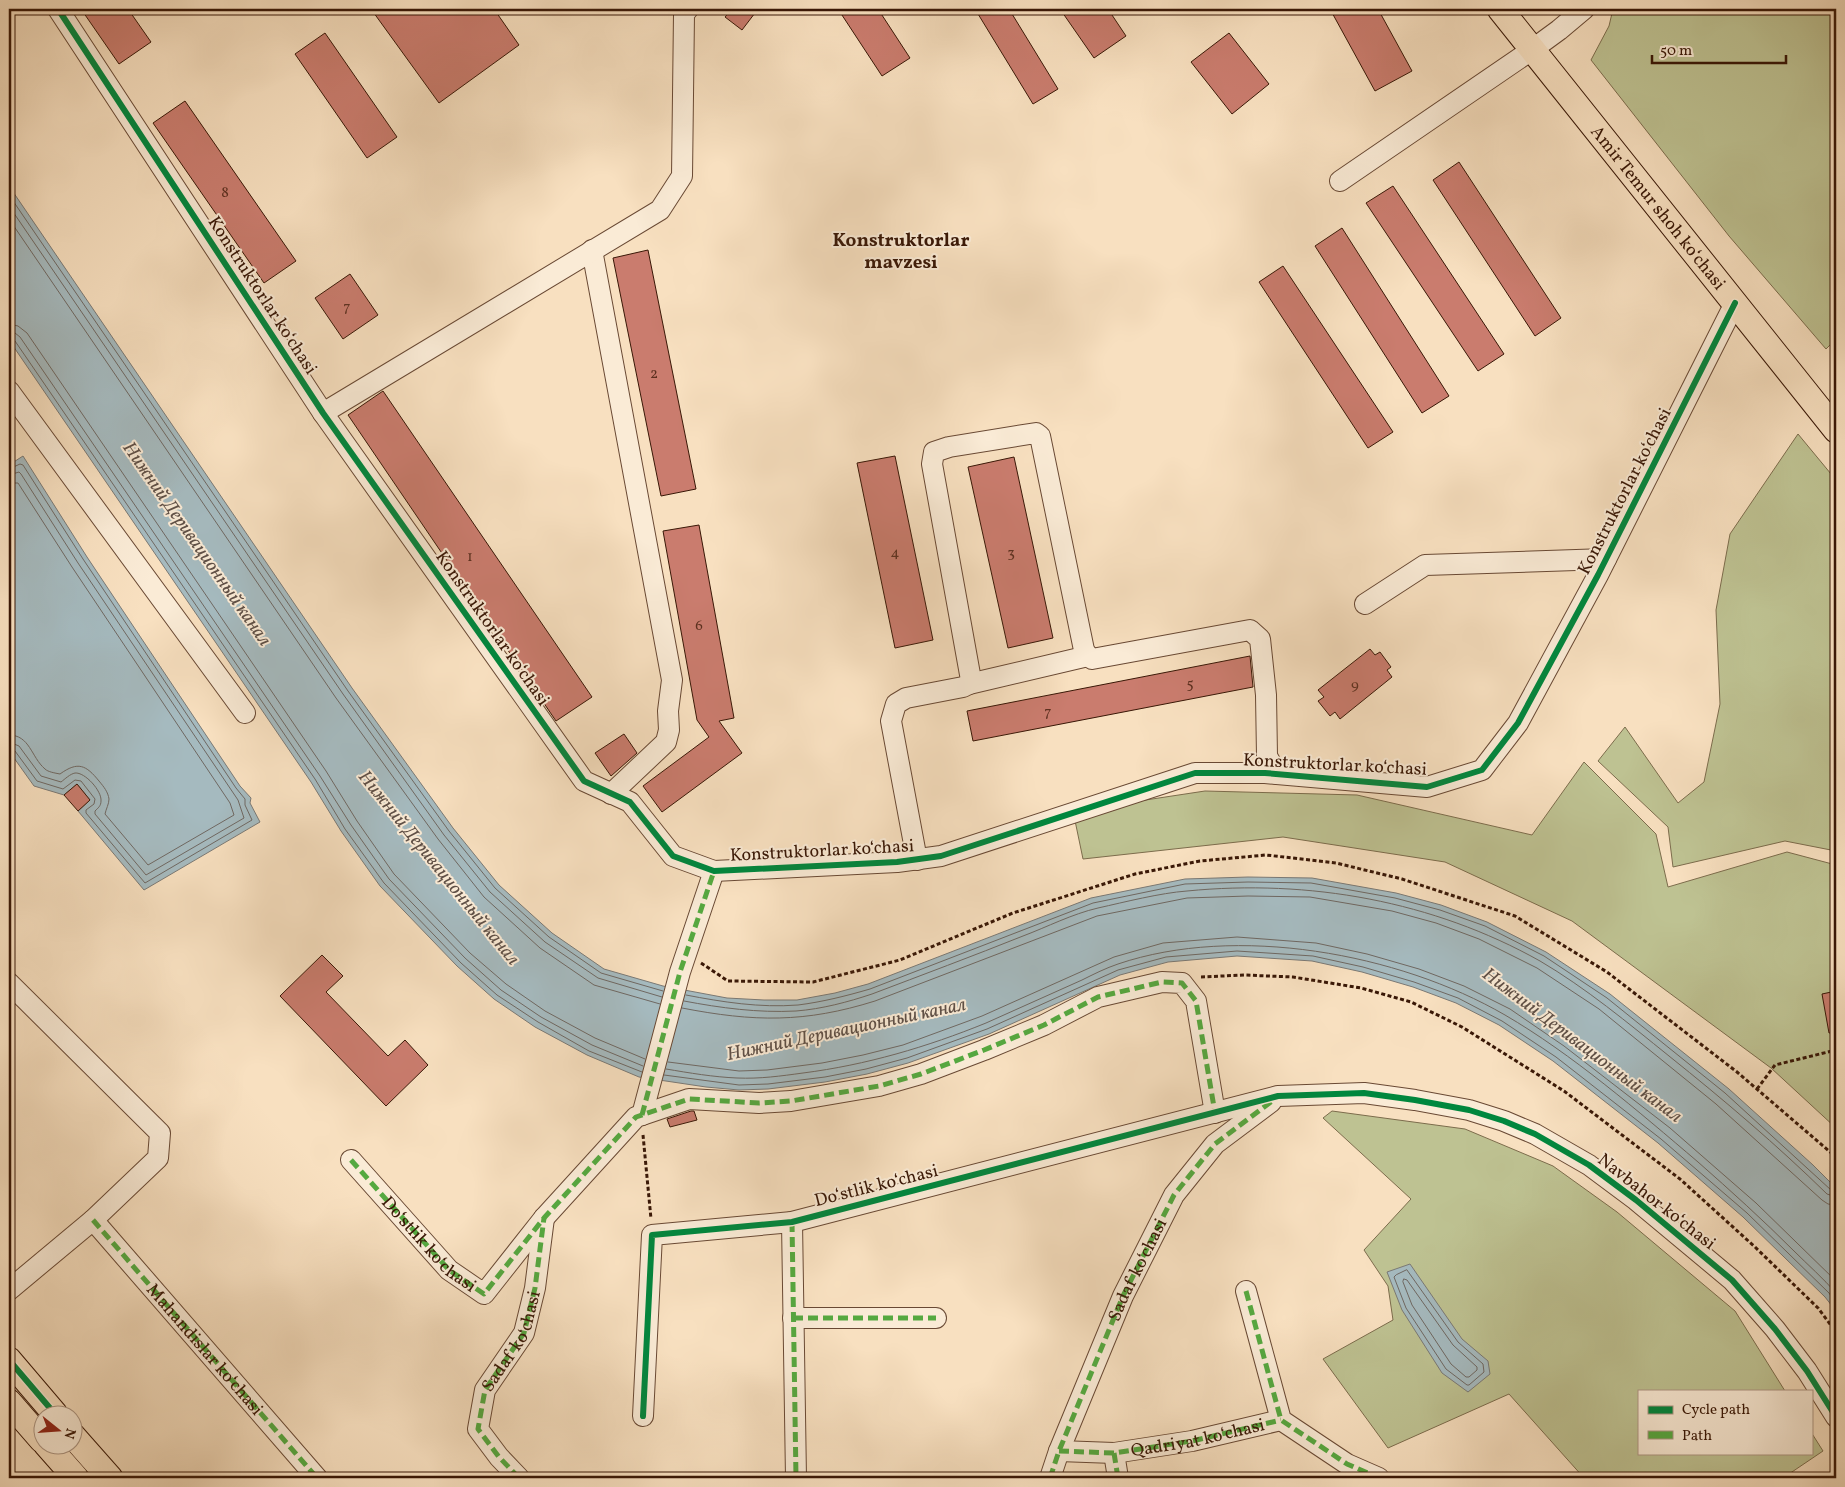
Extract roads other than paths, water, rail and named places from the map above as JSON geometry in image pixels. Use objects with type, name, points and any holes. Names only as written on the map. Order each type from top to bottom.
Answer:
[{"type":"main road","name":"Amir Temur shoh ko‘chasi","points":[[1500,9],[1836,430]]},
{"type":"main road","points":[[9,1360],[46,1404]]},
{"type":"main road","points":[[9,1402],[32,1428]]},
{"type":"main road","points":[[82,1446],[110,1478]]},
{"type":"main road","points":[[55,1454],[76,1478]]},
{"type":"street","name":"Konstruktorlar ko‘chasi","points":[[58,9],[323,413],[584,781],[630,802],[673,856],[714,871],[917,860],[940,856],[1195,773],[1277,774],[1427,787],[1482,770],[1518,723],[1606,559],[1735,303]]},
{"type":"street","points":[[323,413],[660,210],[682,176],[684,14],[688,9]]},
{"type":"street","points":[[1340,181],[1533,49],[1584,9]]},
{"type":"street","points":[[592,250],[672,680],[668,711],[669,730],[666,742],[611,794]]},
{"type":"street","points":[[9,391],[245,713]]},
{"type":"street","points":[[969,684],[971,671],[932,464],[934,452],[949,447],[1036,433],[1040,436],[1084,650],[1088,656],[1092,659],[1250,630],[1260,639],[1266,695],[1267,756],[1277,774]]},
{"type":"street","points":[[1365,604],[1425,565],[1606,559]]},
{"type":"street","points":[[917,860],[891,721],[896,704],[906,698],[1088,656]]},
{"type":"street","points":[[642,1115],[684,963],[714,871]]},
{"type":"street","points":[[9,982],[160,1133],[158,1158],[93,1220],[9,1290]]},
{"type":"street","name":"Do‘stlik ko‘chasi","points":[[351,1160],[449,1270],[484,1294],[544,1218],[636,1116],[689,1099],[759,1103],[879,1086],[921,1074],[984,1050],[1044,1025],[1098,997],[1162,982],[1182,983],[1196,1001],[1215,1113]]},
{"type":"street","name":"Navbahor ko‘chasi","points":[[1278,1096],[1364,1093],[1469,1110],[1504,1121],[1535,1134],[1589,1165],[1636,1200],[1732,1280],[1807,1371],[1836,1417]]},
{"type":"street","name":"Do‘stlik ko‘chasi","points":[[643,1416],[652,1235],[792,1222],[1278,1096]]},
{"type":"street","name":"Sadaf ko‘chasi","points":[[1050,1478],[1059,1451],[1123,1296],[1174,1195],[1216,1144],[1278,1096]]},
{"type":"street","name":"Sadaf ko‘chasi","points":[[520,1478],[499,1457],[478,1429],[485,1390],[524,1333],[535,1288],[544,1218]]},
{"type":"street","name":"Mahandislar ko‘chasi","points":[[93,1220],[317,1478]]},
{"type":"street","points":[[792,1222],[796,1478]]},
{"type":"street","name":"Qadriyat ko‘chasi","points":[[1246,1291],[1281,1420],[1347,1464],[1379,1478]]},
{"type":"street","points":[[793,1318],[936,1318]]},
{"type":"street","name":"Qadriyat ko‘chasi","points":[[1059,1451],[1114,1453],[1192,1441],[1281,1420]]},
{"type":"street","name":"Qadriyat ko‘chasi","points":[[1114,1453],[1118,1478]]},
{"type":"water","name":"Нижний Деривационный канал","points":[[9,186],[352,688],[453,828],[499,885],[552,933],[604,969],[663,986],[727,998],[797,1000],[835,993],[868,984],[1091,898],[1185,879],[1248,877],[1312,878],[1396,893],[1441,905],[1487,922],[1546,952],[1610,994],[1729,1089],[1836,1188],[1836,1311],[1825,1297],[1743,1217],[1658,1143],[1553,1061],[1499,1025],[1456,1003],[1413,987],[1362,972],[1312,961],[1237,956],[1168,962],[1120,975],[989,1034],[908,1063],[867,1074],[825,1082],[768,1089],[739,1090],[706,1087],[639,1077],[587,1055],[535,1027],[494,999],[457,966],[380,886],[9,340]]},
{"type":"water","points":[[23,456],[87,557],[240,786],[251,798],[250,803],[260,822],[144,890],[78,811],[90,800],[77,784],[64,795],[34,786],[9,751],[9,465]]},
{"type":"water","points":[[1410,1264],[1462,1339],[1488,1361],[1490,1374],[1468,1392],[1442,1373],[1402,1310],[1387,1272]]},
{"type":"district","name":"Konstruktorlar mavzesi","points":[[901,250]]}]
